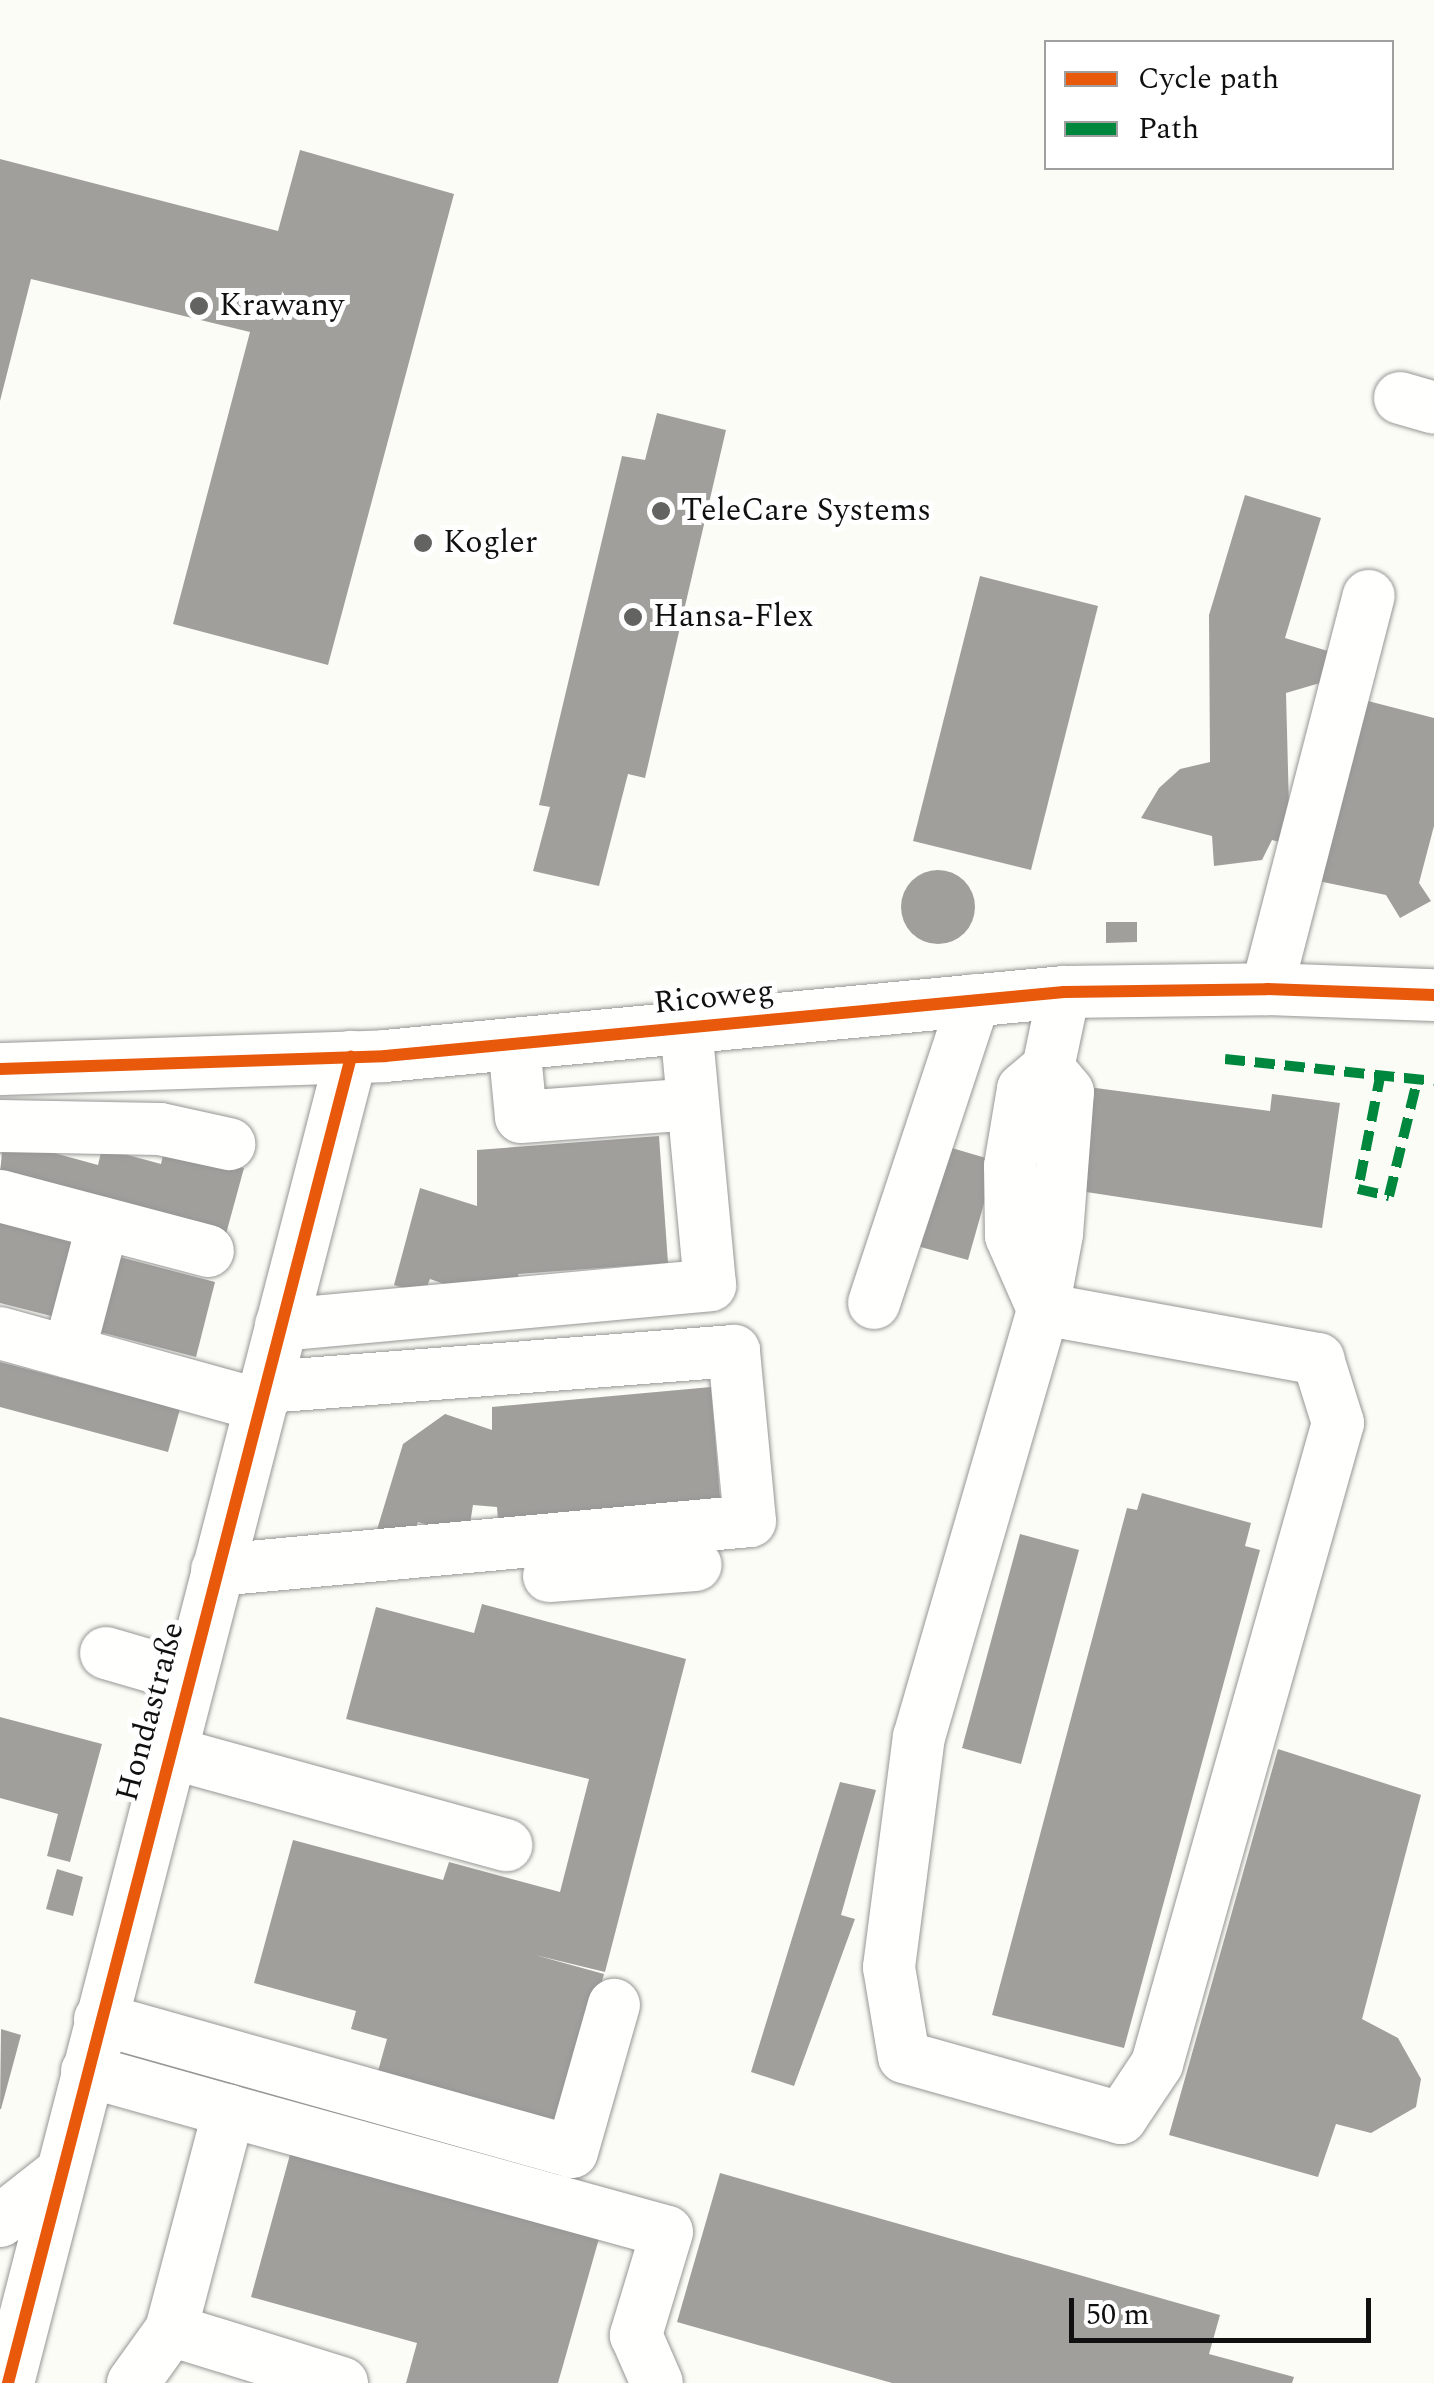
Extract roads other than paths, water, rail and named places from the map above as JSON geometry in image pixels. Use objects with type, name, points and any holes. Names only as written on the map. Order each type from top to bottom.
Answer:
[{"type":"street","points":[[1267,988],[1369,596]]},
{"type":"street","name":"Ricoweg","points":[[0,1069],[351,1057],[1064,992],[1267,988],[1434,995]]},
{"type":"street","points":[[1043,1310],[1318,1358],[1338,1423],[1157,2064],[1121,2118],[904,2058],[889,1967],[919,1736],[1043,1310],[1057,1234],[1056,1182],[1068,1092],[1048,1068],[1064,992]]},
{"type":"street","points":[[874,1303],[974,1000]]},
{"type":"street","points":[[281,1325],[710,1285],[686,1028]]},
{"type":"street","points":[[514,1044],[521,1117],[693,1104]]},
{"type":"street","name":"Hondastraße","points":[[8,2383],[168,1752],[351,1057]]},
{"type":"street","points":[[0,1126],[160,1130],[229,1144]]},
{"type":"street","points":[[0,1196],[208,1251]]},
{"type":"street","points":[[69,1352],[103,1223]]},
{"type":"street","points":[[0,1333],[262,1396],[734,1351],[750,1522],[212,1586]]},
{"type":"street","points":[[212,1586],[696,1565]]},
{"type":"street","points":[[106,1652],[188,1677]]},
{"type":"street","points":[[168,1752],[506,1845]]},
{"type":"street","points":[[100,2019],[572,2152],[614,2005]]},
{"type":"street","points":[[87,2071],[667,2232],[636,2334],[657,2383]]},
{"type":"street","points":[[133,2383],[170,2330],[229,2111]]},
{"type":"street","points":[[0,2221],[61,2173]]},
{"type":"street","points":[[170,2330],[342,2383]]},
{"type":"place","name":"Krawany","points":[[199,306]]},
{"type":"place","name":"TeleCare Systems","points":[[661,511]]},
{"type":"place","name":"Kogler","points":[[423,543]]},
{"type":"place","name":"Hansa-Flex","points":[[633,617]]}]
